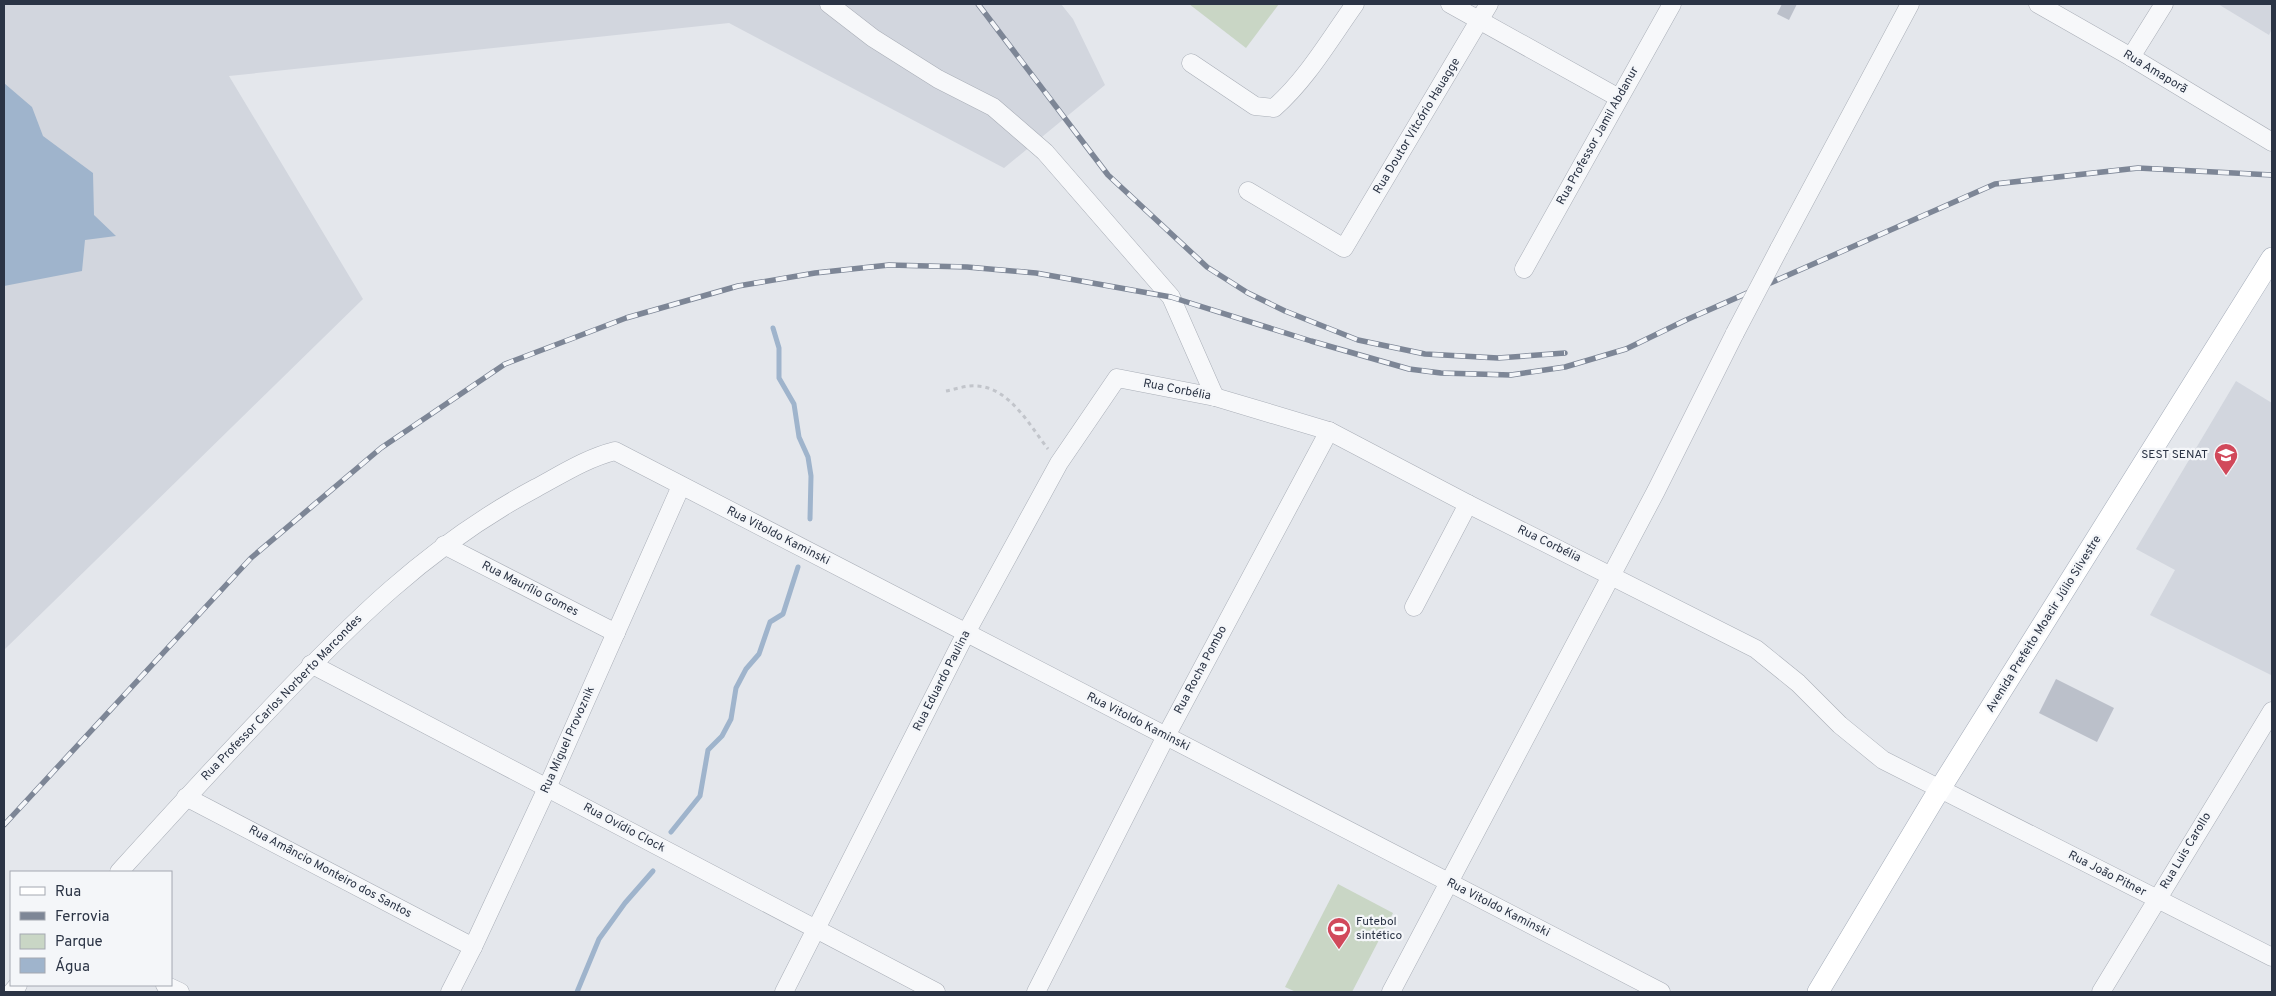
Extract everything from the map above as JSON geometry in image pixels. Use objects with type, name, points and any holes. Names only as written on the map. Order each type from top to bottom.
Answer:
[{"type":"main road","name":"Avenida Prefeito Moacir Júlio Silvestre","points":[[1818,992],[1933,800],[2272,258]]},
{"type":"street","points":[[829,4],[881,43],[938,79],[992,107],[1045,152],[1171,297],[1215,397]]},
{"type":"street","points":[[1191,63],[1255,106],[1274,108],[1288,96],[1307,73],[1356,4]]},
{"type":"street","points":[[1450,4],[1619,98]]},
{"type":"street","name":"Rua Doutor Vitcório Hauagge","points":[[1248,191],[1344,248],[1489,4]]},
{"type":"street","name":"Rua Professor Jamil Abdanur","points":[[1524,269],[1672,4]]},
{"type":"street","points":[[1391,992],[1656,491],[1779,249],[1910,4]]},
{"type":"street","name":"Rua Amaporã","points":[[2038,4],[2131,57],[2272,142]]},
{"type":"street","points":[[2131,57],[2164,4]]},
{"type":"street","name":"Rua Corbélia","points":[[1117,378],[1215,397],[1328,431],[1468,504],[1756,649],[1798,683],[1840,725],[1883,760],[1941,790]]},
{"type":"street","name":"Rua Eduardo Paulina","points":[[784,992],[966,633],[1058,463],[1117,378]]},
{"type":"street","name":"Rua Rocha Pombo","points":[[1036,992],[1166,736],[1328,431]]},
{"type":"street","name":"Rua Vitoldo Kaminski","points":[[615,451],[1661,992]]},
{"type":"street","name":"Rua Professor Carlos Norberto Marcondes","points":[[120,871],[186,797],[311,664],[400,580],[444,545],[500,507],[596,456],[615,451]]},
{"type":"street","name":"Rua Miguel Provoznik","points":[[450,992],[547,788],[681,486]]},
{"type":"street","points":[[1414,606],[1468,504]]},
{"type":"street","name":"Rua Maurílio Gomes","points":[[444,545],[616,632]]},
{"type":"street","name":"Rua Ovídio Clock","points":[[311,664],[936,992]]},
{"type":"street","name":"Rua Luis Carollo","points":[[2101,992],[2272,711]]},
{"type":"street","name":"Rua João Pitner","points":[[1941,790],[2272,958]]},
{"type":"street","name":"Rua Amâncio Monteiro dos Santos","points":[[186,797],[473,947]]},
{"type":"street","points":[[168,986],[180,992]]},
{"type":"path","points":[[946,391],[976,386],[989,388],[1005,398],[1020,414],[1058,463]]},
{"type":"shaded area","points":[[4,4],[1061,4],[1073,19],[1105,85],[1004,168],[729,23],[229,76],[363,299],[4,650]]},
{"type":"shaded area","points":[[2218,4],[2272,4],[2272,29],[2269,35]]},
{"type":"shaded area","name":"SEST SENAT","points":[[2236,381],[2272,403],[2271,675],[2150,615],[2175,570],[2136,549]]},
{"type":"green space","points":[[1189,4],[1279,4],[1246,48]]},
{"type":"green space","name":"Futebol sintético","points":[[1338,884],[1393,913],[1352,992],[1296,992],[1285,987]]},
{"type":"water","points":[[4,83],[32,107],[43,136],[93,173],[94,215],[116,236],[85,240],[82,271],[4,286]]},
{"type":"building","points":[[1782,4],[1797,4],[1789,20],[1777,14]]},
{"type":"building","points":[[2056,679],[2114,708],[2097,742],[2039,713]]},
{"type":"waterway","points":[[773,328],[779,348],[779,378],[794,404],[799,437],[808,457],[811,476],[810,519]]},
{"type":"waterway","points":[[671,832],[700,796],[708,750],[722,736],[731,719],[736,688],[746,669],[759,654],[770,622],[783,614],[798,567]]},
{"type":"waterway","points":[[577,992],[599,939],[625,903],[653,871]]},
{"type":"railway","points":[[978,4],[1108,175],[1207,267],[1248,293],[1285,311],[1358,340],[1425,354],[1498,358],[1565,353]]},
{"type":"railway","points":[[4,825],[251,558],[381,448],[505,364],[626,318],[738,286],[815,273],[889,265],[967,267],[1036,273],[1171,297],[1311,341],[1409,369],[1441,373],[1511,375],[1565,367],[1626,349],[1686,320],[1995,184],[2138,168],[2272,175]]},
{"type":"place","name":"SEST SENAT","points":[[2226,476]]},
{"type":"place","name":"Futebol sintético","points":[[1339,950]]}]
